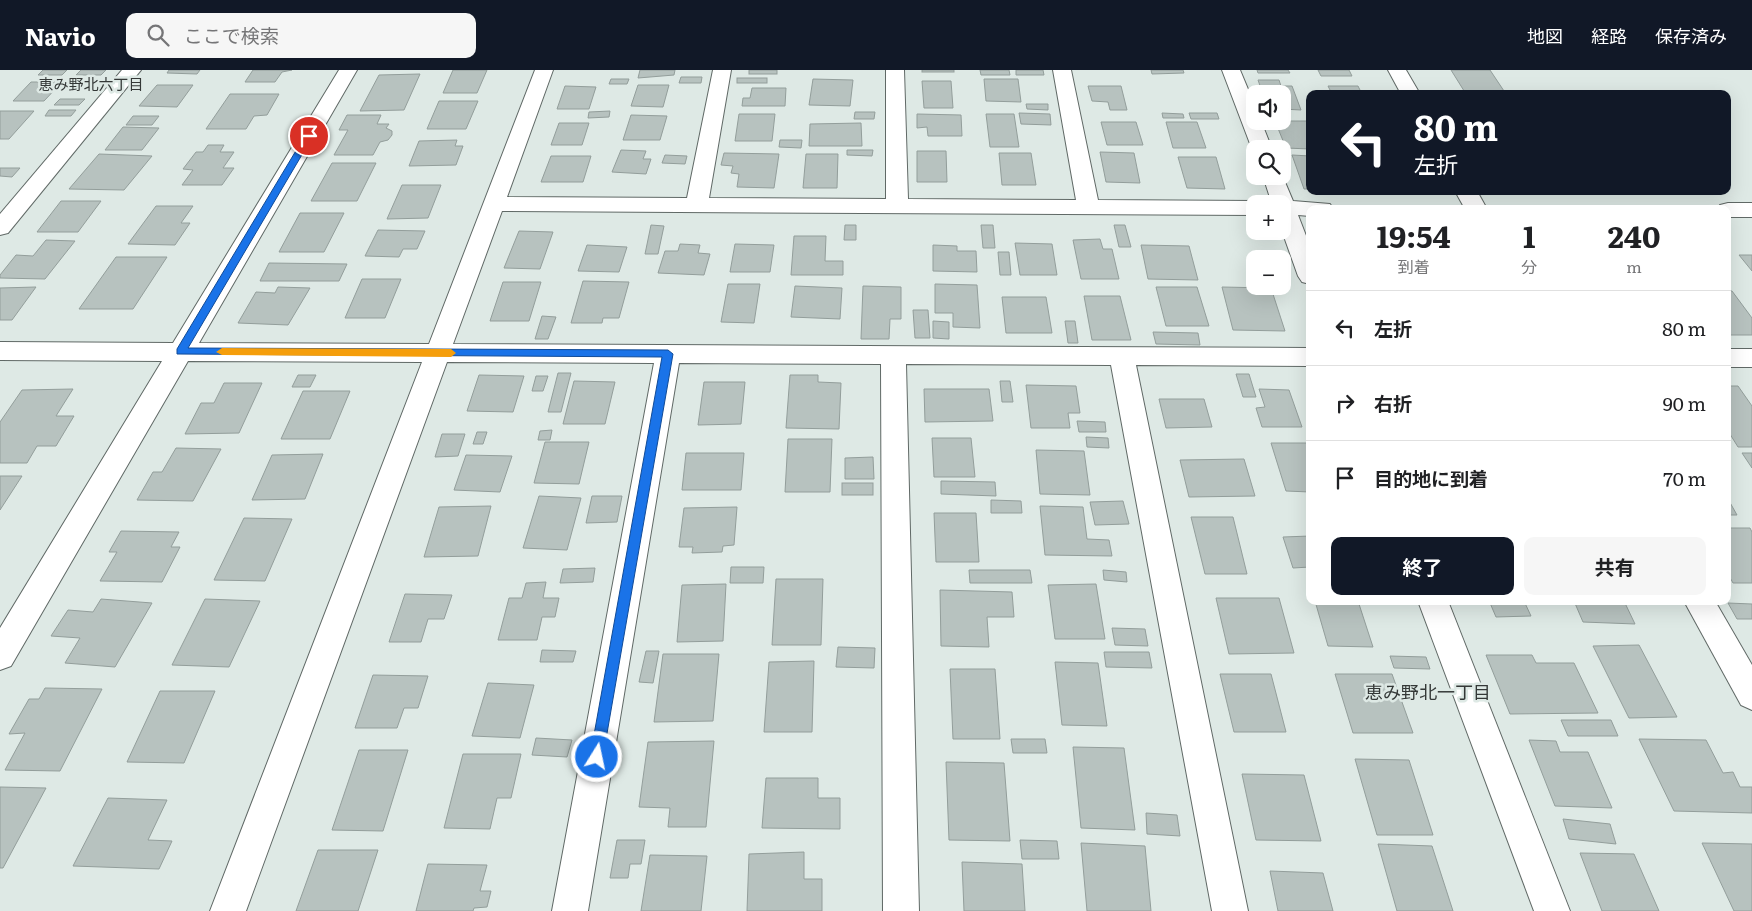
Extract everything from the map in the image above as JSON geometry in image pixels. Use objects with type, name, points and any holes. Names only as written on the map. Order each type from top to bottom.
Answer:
[{"type":"street","points":[[0,228],[132,70]]},
{"type":"street","points":[[0,656],[348,70]]},
{"type":"street","points":[[228,911],[440,353],[544,70]]},
{"type":"street","points":[[697,204],[722,70]]},
{"type":"street","points":[[895,70],[896,205]]},
{"type":"street","points":[[1062,70],[1088,206]]},
{"type":"street","points":[[1232,70],[1259,140]]},
{"type":"street","points":[[1397,70],[1409,90]]},
{"type":"street","points":[[494,204],[1246,208]]},
{"type":"street","points":[[1291,208],[1306,209]]},
{"type":"street","points":[[1731,210],[1752,210]]},
{"type":"street","points":[[1291,226],[1306,266]]},
{"type":"street","points":[[0,350],[1306,357]]},
{"type":"street","points":[[570,911],[668,354]]},
{"type":"street","points":[[893,355],[902,911]]},
{"type":"street","points":[[1122,356],[1230,911]]},
{"type":"street","points":[[1731,358],[1752,358]]},
{"type":"street","points":[[1435,605],[1552,911]]},
{"type":"street","points":[[1701,605],[1752,694]]},
{"type":"building","points":[[43,70],[67,70],[62,75],[38,75]]},
{"type":"building","points":[[81,70],[106,70],[101,75],[76,75]]},
{"type":"building","points":[[169,70],[200,70],[197,74],[167,73]]},
{"type":"building","points":[[253,70],[292,70],[282,72],[275,82],[245,82]]},
{"type":"building","points":[[453,70],[487,70],[477,93],[443,93]]},
{"type":"building","points":[[640,70],[675,70],[674,75],[638,78]]},
{"type":"building","points":[[749,70],[777,70],[777,74],[749,74]]},
{"type":"building","points":[[922,70],[954,70],[954,72],[922,72]]},
{"type":"building","points":[[980,70],[1009,70],[1010,75],[981,75]]},
{"type":"building","points":[[1016,70],[1043,70],[1044,75],[1016,75]]},
{"type":"building","points":[[1151,70],[1183,70],[1184,73],[1152,74]]},
{"type":"building","points":[[1257,70],[1288,70],[1290,73],[1258,73]]},
{"type":"building","points":[[1318,70],[1349,70],[1352,76],[1321,76]]},
{"type":"building","points":[[1451,70],[1490,70],[1503,90],[1464,90]]},
{"type":"building","points":[[420,74],[404,110],[360,111],[379,75]]},
{"type":"building","points":[[681,77],[702,77],[701,83],[679,83]]},
{"type":"building","points":[[737,78],[767,78],[767,83],[737,83]]},
{"type":"building","points":[[611,79],[629,79],[627,84],[609,84]]},
{"type":"building","points":[[813,79],[853,80],[850,106],[809,105]]},
{"type":"building","points":[[984,79],[1018,79],[1021,102],[986,101]]},
{"type":"building","points":[[1258,80],[1279,80],[1281,85],[1260,85]]},
{"type":"building","points":[[922,81],[951,81],[953,108],[924,108]]},
{"type":"building","points":[[31,82],[62,82],[44,101],[13,101]]},
{"type":"building","points":[[157,85],[193,85],[177,107],[139,106]]},
{"type":"building","points":[[638,85],[669,85],[663,107],[631,106]]},
{"type":"building","points":[[565,86],[596,87],[589,109],[557,109]]},
{"type":"building","points":[[1088,86],[1121,86],[1127,110],[1110,110],[1108,102],[1092,101]]},
{"type":"building","points":[[1291,86],[1292,86],[1301,110],[1291,109]]},
{"type":"building","points":[[1328,86],[1358,86],[1360,90],[1330,90]]},
{"type":"building","points":[[752,88],[786,88],[785,106],[742,106],[743,98],[750,98]]},
{"type":"building","points":[[230,94],[279,94],[267,115],[254,116],[246,129],[206,129]]},
{"type":"building","points":[[60,99],[85,99],[79,105],[54,105]]},
{"type":"building","points":[[439,101],[478,101],[466,129],[427,129]]},
{"type":"building","points":[[1026,104],[1048,104],[1048,110],[1027,109]]},
{"type":"building","points":[[49,110],[76,110],[71,116],[45,116]]},
{"type":"building","points":[[0,111],[34,111],[9,139],[0,139]]},
{"type":"building","points":[[610,111],[609,117],[588,118],[589,112]]},
{"type":"building","points":[[855,112],[875,112],[874,119],[854,119]]},
{"type":"building","points":[[1019,113],[1050,114],[1051,125],[1021,124]]},
{"type":"building","points":[[1162,113],[1183,114],[1184,118],[1163,118]]},
{"type":"building","points":[[1189,113],[1217,113],[1219,119],[1191,119]]},
{"type":"building","points":[[739,114],[775,114],[772,141],[735,141]]},
{"type":"building","points":[[917,114],[961,115],[962,136],[928,136],[927,127],[917,128]]},
{"type":"building","points":[[986,114],[1014,114],[1019,147],[990,147]]},
{"type":"building","points":[[347,115],[381,115],[377,124],[389,124],[386,128],[392,131],[392,135],[388,140],[380,142],[373,155],[334,155],[348,130],[339,130]]},
{"type":"building","points":[[631,115],[667,116],[660,140],[623,140]]},
{"type":"building","points":[[133,116],[159,116],[152,125],[126,125]]},
{"type":"building","points":[[1291,121],[1306,121],[1306,149],[1291,148],[1291,140],[1283,140],[1279,130],[1291,130]]},
{"type":"building","points":[[1101,122],[1136,122],[1143,145],[1107,145]]},
{"type":"building","points":[[1166,122],[1197,122],[1206,148],[1173,148]]},
{"type":"building","points":[[559,123],[589,123],[582,145],[551,145]]},
{"type":"building","points":[[861,123],[862,146],[809,146],[810,124]]},
{"type":"building","points":[[123,127],[159,128],[142,150],[105,150]]},
{"type":"building","points":[[457,140],[455,146],[463,146],[456,165],[409,166],[419,141]]},
{"type":"building","points":[[780,140],[802,140],[801,148],[779,147]]},
{"type":"building","points":[[208,145],[224,145],[220,152],[234,152],[223,168],[234,168],[222,185],[182,185],[193,170],[183,169],[196,152],[203,152]]},
{"type":"building","points":[[621,150],[646,151],[643,159],[651,159],[646,174],[612,172]]},
{"type":"building","points":[[847,150],[873,150],[872,156],[847,155]]},
{"type":"building","points":[[917,151],[946,151],[947,182],[917,182]]},
{"type":"building","points":[[1100,152],[1134,153],[1140,183],[1106,182]]},
{"type":"building","points":[[724,153],[779,154],[774,188],[737,187],[739,174],[731,173],[733,166],[721,165]]},
{"type":"building","points":[[999,153],[1031,153],[1036,185],[1002,185]]},
{"type":"building","points":[[99,154],[152,156],[124,190],[69,189]]},
{"type":"building","points":[[806,154],[838,154],[837,188],[803,188]]},
{"type":"building","points":[[665,155],[687,156],[685,164],[662,163]]},
{"type":"building","points":[[1292,155],[1306,156],[1306,189],[1304,189]]},
{"type":"building","points":[[551,156],[591,156],[583,182],[541,182]]},
{"type":"building","points":[[1178,157],[1216,157],[1225,189],[1187,188]]},
{"type":"building","points":[[332,163],[376,163],[357,201],[311,201]]},
{"type":"building","points":[[0,168],[20,168],[12,177],[0,176]]},
{"type":"building","points":[[402,185],[441,185],[428,218],[387,219]]},
{"type":"building","points":[[61,201],[101,201],[78,232],[37,232]]},
{"type":"building","points":[[156,206],[193,206],[181,223],[190,223],[175,245],[128,244]]},
{"type":"building","points":[[300,213],[344,213],[324,252],[279,252]]},
{"type":"building","points":[[651,225],[664,226],[658,254],[645,254]]},
{"type":"building","points":[[845,225],[856,225],[856,240],[844,240]]},
{"type":"building","points":[[981,225],[993,225],[995,248],[983,248]]},
{"type":"building","points":[[1114,225],[1125,225],[1131,247],[1119,247]]},
{"type":"building","points":[[378,230],[425,231],[417,249],[403,249],[399,257],[365,256]]},
{"type":"building","points":[[519,231],[553,232],[540,269],[504,268]]},
{"type":"building","points":[[794,236],[826,236],[825,261],[843,261],[843,275],[791,275]]},
{"type":"building","points":[[1100,239],[1103,249],[1112,249],[1119,279],[1081,279],[1073,240]]},
{"type":"building","points":[[46,240],[75,241],[45,279],[0,278],[0,275],[16,255],[33,256]]},
{"type":"building","points":[[1015,243],[1052,244],[1057,275],[1020,275]]},
{"type":"building","points":[[680,244],[700,245],[698,253],[710,254],[704,275],[658,273],[665,251],[678,251]]},
{"type":"building","points":[[735,244],[774,245],[770,272],[730,272]]},
{"type":"building","points":[[587,245],[627,247],[619,272],[578,271]]},
{"type":"building","points":[[933,245],[957,246],[957,251],[976,251],[977,272],[933,271]]},
{"type":"building","points":[[1141,245],[1189,246],[1198,280],[1148,279]]},
{"type":"building","points":[[998,252],[1009,252],[1011,275],[1000,275]]},
{"type":"building","points":[[1739,255],[1752,255],[1752,271]]},
{"type":"building","points":[[116,257],[167,257],[133,309],[79,309]]},
{"type":"building","points":[[269,263],[347,264],[339,281],[260,281]]},
{"type":"building","points":[[362,279],[401,279],[385,318],[345,318]]},
{"type":"building","points":[[583,281],[629,282],[619,318],[603,318],[602,323],[571,323]]},
{"type":"building","points":[[503,282],[541,282],[529,321],[490,321]]},
{"type":"building","points":[[728,284],[760,284],[754,323],[721,322]]},
{"type":"building","points":[[935,284],[977,285],[980,328],[953,327],[953,313],[935,313]]},
{"type":"building","points":[[795,286],[842,288],[840,319],[791,317]]},
{"type":"building","points":[[863,286],[901,287],[901,319],[890,319],[889,339],[861,339]]},
{"type":"building","points":[[36,287],[12,320],[0,320],[0,288]]},
{"type":"building","points":[[278,287],[310,288],[288,325],[238,323],[256,292],[275,293]]},
{"type":"building","points":[[1156,287],[1197,287],[1209,326],[1166,326]]},
{"type":"building","points":[[1222,287],[1246,287],[1246,295],[1273,295],[1285,331],[1233,330]]},
{"type":"building","points":[[1731,291],[1752,318],[1752,335],[1731,335]]},
{"type":"building","points":[[1084,296],[1120,296],[1131,340],[1092,340]]},
{"type":"building","points":[[1002,297],[1046,297],[1052,333],[1006,333]]},
{"type":"building","points":[[913,310],[928,310],[930,338],[915,338]]},
{"type":"building","points":[[542,316],[556,317],[548,339],[535,339]]},
{"type":"building","points":[[933,321],[949,322],[949,339],[933,338]]},
{"type":"building","points":[[1065,321],[1075,321],[1078,343],[1068,343]]},
{"type":"building","points":[[1153,332],[1198,333],[1200,345],[1156,344]]},
{"type":"building","points":[[558,373],[571,373],[561,412],[548,412]]},
{"type":"building","points":[[1236,374],[1249,374],[1256,397],[1243,397]]},
{"type":"building","points":[[298,375],[316,375],[310,387],[292,387]]},
{"type":"building","points":[[479,375],[524,376],[513,412],[467,411]]},
{"type":"building","points":[[790,375],[818,375],[818,382],[841,383],[839,429],[786,428]]},
{"type":"building","points":[[536,376],[548,376],[543,391],[532,391]]},
{"type":"building","points":[[574,381],[615,382],[605,424],[563,424]]},
{"type":"building","points":[[1000,381],[1010,381],[1013,402],[1002,402]]},
{"type":"building","points":[[704,382],[745,382],[741,424],[698,425]]},
{"type":"building","points":[[224,383],[262,383],[239,433],[185,434],[201,403],[214,403]]},
{"type":"building","points":[[1026,385],[1076,386],[1080,413],[1068,413],[1070,428],[1031,428]]},
{"type":"building","points":[[1731,386],[1738,386],[1752,406],[1752,447],[1738,447],[1731,436]]},
{"type":"building","points":[[73,389],[56,416],[74,416],[56,446],[37,446],[27,463],[0,463],[0,422],[22,390]]},
{"type":"building","points":[[924,389],[989,389],[993,421],[925,422]]},
{"type":"building","points":[[1259,389],[1289,390],[1302,427],[1262,427],[1256,408],[1265,407]]},
{"type":"building","points":[[303,391],[350,391],[330,439],[281,439]]},
{"type":"building","points":[[1159,399],[1204,399],[1212,427],[1166,428]]},
{"type":"building","points":[[1077,421],[1105,422],[1106,432],[1079,432]]},
{"type":"building","points":[[552,430],[550,440],[538,440],[540,431]]},
{"type":"building","points":[[477,432],[487,432],[483,444],[473,444]]},
{"type":"building","points":[[442,434],[465,434],[458,456],[435,457]]},
{"type":"building","points":[[1086,437],[1108,438],[1109,448],[1087,447]]},
{"type":"building","points":[[932,438],[971,438],[975,477],[934,477]]},
{"type":"building","points":[[788,439],[832,439],[830,492],[785,492]]},
{"type":"building","points":[[545,442],[589,442],[579,484],[534,483]]},
{"type":"building","points":[[1271,443],[1306,443],[1306,492],[1286,491]]},
{"type":"building","points":[[176,448],[221,449],[193,501],[137,500],[153,472],[162,472]]},
{"type":"building","points":[[1036,450],[1084,451],[1090,495],[1040,494]]},
{"type":"building","points":[[686,453],[744,453],[741,490],[682,490]]},
{"type":"building","points":[[1742,453],[1752,453],[1752,468]]},
{"type":"building","points":[[323,454],[305,499],[252,500],[272,455]]},
{"type":"building","points":[[466,455],[512,456],[500,492],[454,490]]},
{"type":"building","points":[[873,457],[874,479],[845,479],[845,458]]},
{"type":"building","points":[[1244,459],[1255,496],[1189,497],[1180,460]]},
{"type":"building","points":[[0,476],[22,476],[0,510]]},
{"type":"building","points":[[941,481],[995,482],[996,496],[941,494]]},
{"type":"building","points":[[842,483],[873,483],[873,495],[842,495]]},
{"type":"building","points":[[539,496],[581,498],[567,550],[523,548]]},
{"type":"building","points":[[592,496],[622,496],[617,522],[586,523]]},
{"type":"building","points":[[991,500],[1021,501],[1022,513],[991,513]]},
{"type":"building","points":[[1123,501],[1129,524],[1095,525],[1090,502]]},
{"type":"building","points":[[1731,504],[1737,515],[1731,515]]},
{"type":"building","points":[[491,506],[478,556],[424,557],[439,507]]},
{"type":"building","points":[[1040,506],[1083,507],[1087,539],[1109,540],[1112,556],[1045,555]]},
{"type":"building","points":[[737,507],[734,545],[723,546],[722,552],[692,553],[693,547],[679,547],[684,508]]},
{"type":"building","points":[[934,513],[976,513],[979,562],[936,562]]},
{"type":"building","points":[[1191,517],[1233,517],[1247,574],[1205,574]]},
{"type":"building","points":[[244,518],[292,519],[265,581],[214,580]]},
{"type":"building","points":[[1731,528],[1750,528],[1752,532],[1752,583],[1733,583],[1731,579]]},
{"type":"building","points":[[121,531],[179,532],[171,547],[180,547],[162,582],[100,581],[117,552],[109,552]]},
{"type":"building","points":[[1306,536],[1306,567],[1293,568],[1283,537]]},
{"type":"building","points":[[731,567],[764,567],[763,583],[730,583]]},
{"type":"building","points":[[595,568],[593,582],[560,583],[563,569]]},
{"type":"building","points":[[969,570],[1030,570],[1032,583],[970,583]]},
{"type":"building","points":[[1103,570],[1126,572],[1127,582],[1104,580]]},
{"type":"building","points":[[776,579],[823,579],[821,645],[772,645]]},
{"type":"building","points":[[546,582],[543,598],[559,598],[555,617],[542,617],[537,640],[498,640],[509,598],[522,598],[526,583]]},
{"type":"building","points":[[726,584],[723,641],[677,642],[682,585]]},
{"type":"building","points":[[1096,584],[1105,639],[1055,639],[1048,585]]},
{"type":"building","points":[[940,590],[1012,592],[1014,617],[987,617],[989,647],[941,646]]},
{"type":"building","points":[[405,594],[452,595],[444,619],[428,619],[421,642],[389,642]]},
{"type":"building","points":[[1216,598],[1279,598],[1294,653],[1229,654]]},
{"type":"building","points":[[101,599],[152,603],[115,667],[65,663],[80,638],[51,636],[68,610],[93,612]]},
{"type":"building","points":[[205,599],[260,601],[229,667],[172,665]]},
{"type":"building","points":[[1731,603],[1752,604],[1752,619],[1737,619],[1729,605]]},
{"type":"building","points":[[1316,605],[1359,605],[1373,647],[1328,646]]},
{"type":"building","points":[[1491,605],[1526,605],[1531,616],[1496,617]]},
{"type":"building","points":[[1576,605],[1626,605],[1635,624],[1583,622]]},
{"type":"building","points":[[1112,628],[1145,629],[1148,646],[1115,645]]},
{"type":"building","points":[[1639,645],[1677,717],[1629,718],[1593,646]]},
{"type":"building","points":[[838,647],[875,648],[874,668],[836,667]]},
{"type":"building","points":[[542,650],[576,651],[573,662],[540,662]]},
{"type":"building","points":[[646,651],[659,651],[653,683],[639,682]]},
{"type":"building","points":[[1104,652],[1149,652],[1152,668],[1106,667]]},
{"type":"building","points":[[663,654],[719,654],[713,721],[654,722]]},
{"type":"building","points":[[1486,655],[1532,655],[1536,663],[1574,663],[1598,713],[1510,714]]},
{"type":"building","points":[[1390,656],[1426,657],[1430,669],[1394,668]]},
{"type":"building","points":[[814,661],[812,732],[764,732],[769,662]]},
{"type":"building","points":[[1055,662],[1098,663],[1107,726],[1062,725]]},
{"type":"building","points":[[950,669],[995,669],[1000,739],[953,739]]},
{"type":"building","points":[[1220,674],[1271,674],[1286,732],[1234,732]]},
{"type":"building","points":[[1335,674],[1392,674],[1413,733],[1353,733]]},
{"type":"building","points":[[373,675],[428,676],[418,708],[404,708],[397,728],[355,728]]},
{"type":"building","points":[[488,683],[534,685],[520,738],[472,736]]},
{"type":"building","points":[[45,688],[102,689],[60,771],[5,770],[25,733],[9,734],[29,699],[39,699]]},
{"type":"building","points":[[160,691],[215,691],[184,763],[127,762]]},
{"type":"building","points":[[1561,720],[1611,720],[1618,736],[1568,736]]},
{"type":"building","points":[[536,738],[572,740],[567,757],[532,755]]},
{"type":"building","points":[[1011,739],[1045,739],[1047,753],[1013,753]]},
{"type":"building","points":[[1639,739],[1706,740],[1723,773],[1733,772],[1740,787],[1752,787],[1752,813],[1674,811]]},
{"type":"building","points":[[1529,740],[1556,741],[1560,752],[1588,752],[1612,808],[1555,806]]},
{"type":"building","points":[[714,741],[706,827],[668,827],[670,808],[639,807],[648,742]]},
{"type":"building","points":[[1073,747],[1124,748],[1135,830],[1081,828]]},
{"type":"building","points":[[359,750],[408,750],[383,831],[332,830]]},
{"type":"building","points":[[463,754],[521,754],[511,798],[497,798],[490,829],[444,828]]},
{"type":"building","points":[[1355,759],[1409,760],[1433,835],[1377,835]]},
{"type":"building","points":[[946,762],[1004,763],[1010,841],[949,840]]},
{"type":"building","points":[[1242,774],[1304,775],[1321,841],[1256,840]]},
{"type":"building","points":[[766,778],[818,778],[818,798],[840,798],[840,829],[762,828]]},
{"type":"building","points":[[0,787],[46,788],[3,868],[0,868]]},
{"type":"building","points":[[108,798],[167,800],[148,840],[172,841],[159,869],[73,866]]},
{"type":"building","points":[[1146,813],[1177,815],[1180,836],[1147,834]]},
{"type":"building","points":[[1563,819],[1610,824],[1616,844],[1569,839]]},
{"type":"building","points":[[617,840],[645,840],[641,864],[630,864],[628,878],[610,878]]},
{"type":"building","points":[[1020,840],[1057,841],[1059,859],[1022,859]]},
{"type":"building","points":[[1081,843],[1145,846],[1151,911],[1087,911]]},
{"type":"building","points":[[1702,843],[1752,844],[1752,911],[1734,911]]},
{"type":"building","points":[[1378,844],[1432,846],[1453,911],[1397,911]]},
{"type":"building","points":[[318,850],[378,850],[358,911],[296,911]]},
{"type":"building","points":[[804,852],[804,879],[822,879],[822,911],[747,911],[749,854]]},
{"type":"building","points":[[1580,853],[1634,854],[1659,911],[1602,911]]},
{"type":"building","points":[[650,855],[707,856],[701,911],[641,911]]},
{"type":"building","points":[[962,862],[1022,864],[1025,911],[964,911]]},
{"type":"building","points":[[428,864],[487,865],[480,891],[491,891],[487,907],[474,908],[473,911],[416,911]]},
{"type":"building","points":[[1270,871],[1323,873],[1333,911],[1278,911]]},
{"type":"slow traffic","points":[[222,352],[451,353]]},
{"type":"district","name":"恵み野北六丁目","points":[[91,85]]},
{"type":"district","name":"恵み野北一丁目","points":[[1428,693]]},
{"type":"route","points":[[309,136],[181,351],[668,354],[597,757]]}]
